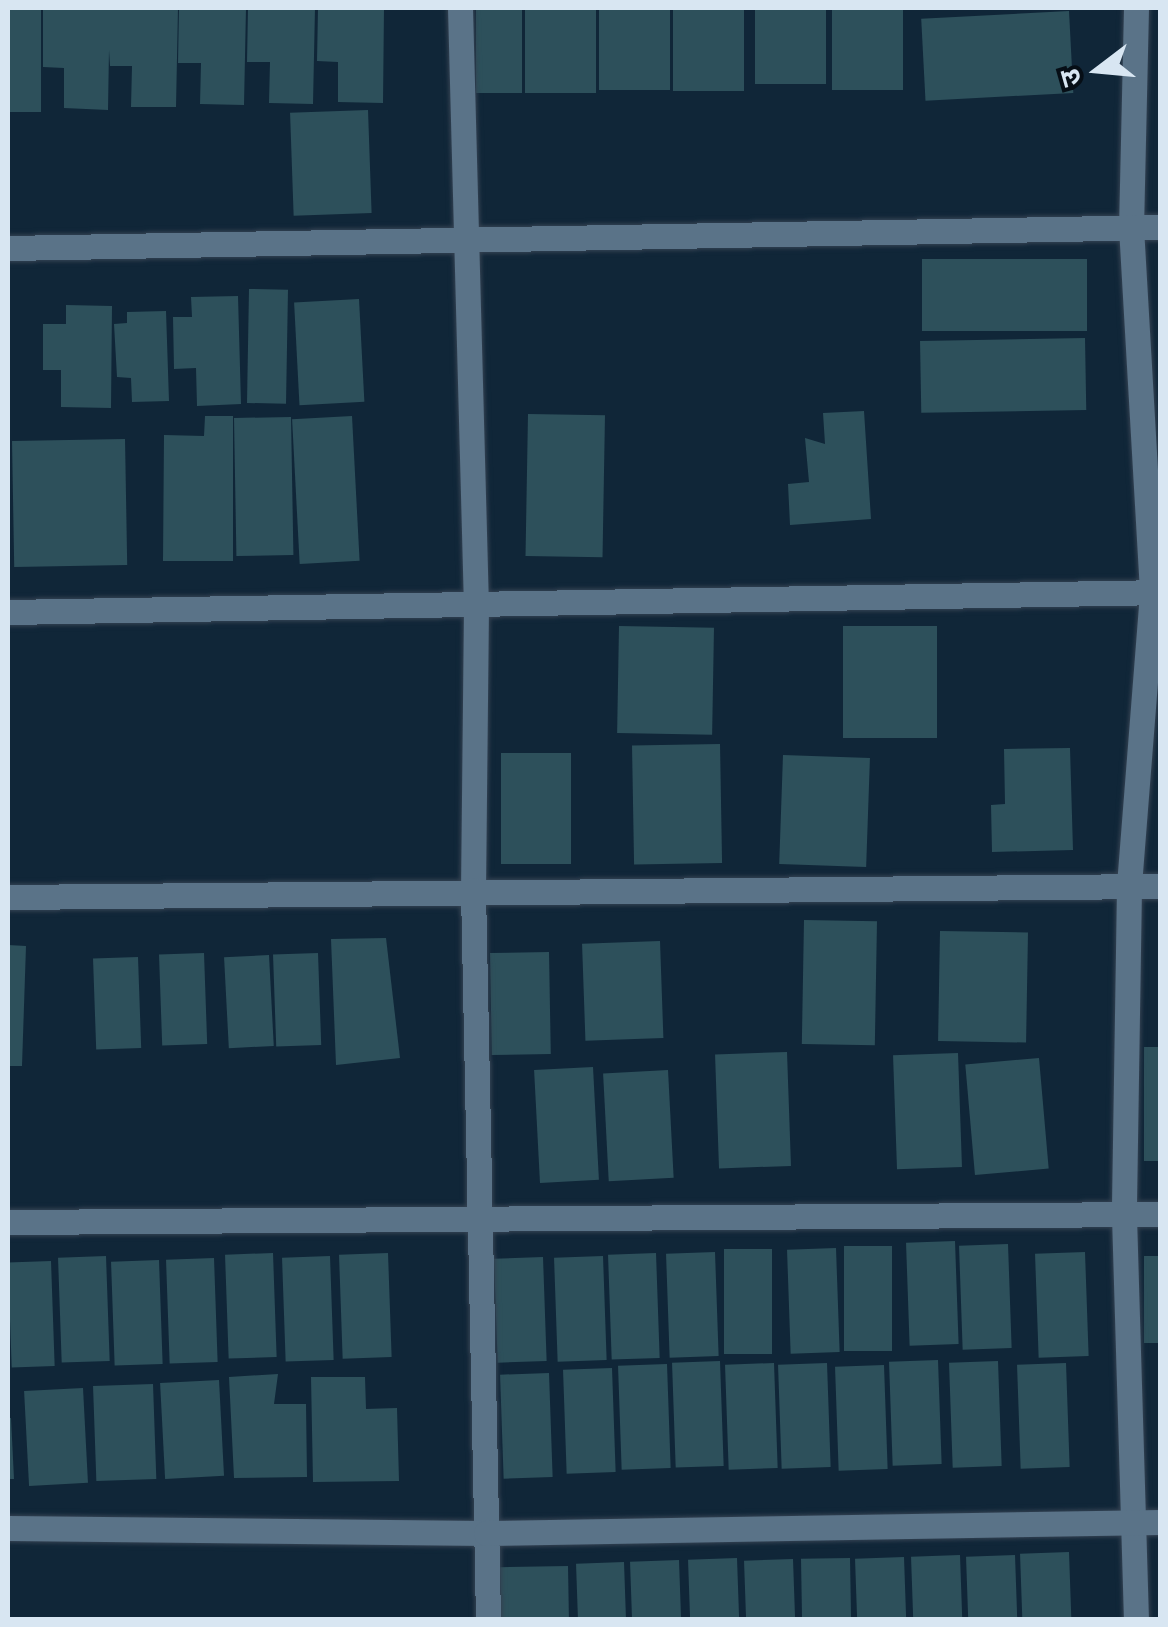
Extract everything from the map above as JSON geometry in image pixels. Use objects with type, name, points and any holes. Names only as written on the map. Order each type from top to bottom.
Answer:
[{"type":"street","points":[[460,8],[463,240],[476,606],[474,890],[484,1220],[488,1620]]},
{"type":"street","points":[[1136,8],[1131,227],[1156,592],[1129,887],[1124,1216],[1130,1523],[1136,1620]]},
{"type":"street","points":[[8,248],[1160,227]]},
{"type":"street","points":[[8,612],[1156,592]]},
{"type":"street","points":[[8,897],[1160,886]]},
{"type":"street","points":[[8,1222],[1160,1214]]},
{"type":"street","points":[[8,1528],[486,1533],[1160,1522]]},
{"type":"building","points":[[8,8],[41,8],[41,112],[8,112]]},
{"type":"building","points":[[43,8],[178,8],[176,107],[131,107],[132,66],[110,66],[109,50],[108,110],[64,108],[64,68],[43,67]]},
{"type":"building","points":[[179,8],[246,8],[244,105],[200,104],[201,63],[178,63]]},
{"type":"building","points":[[248,8],[315,8],[313,104],[269,103],[270,62],[247,62]]},
{"type":"building","points":[[318,8],[384,8],[383,103],[338,102],[338,62],[317,61]]},
{"type":"building","points":[[476,8],[522,8],[522,93],[476,93]]},
{"type":"building","points":[[525,8],[596,8],[596,93],[525,93]]},
{"type":"building","points":[[599,8],[670,8],[670,90],[599,90]]},
{"type":"building","points":[[673,8],[744,8],[744,91],[673,91]]},
{"type":"building","points":[[755,8],[826,8],[826,84],[755,84]]},
{"type":"building","points":[[832,8],[903,8],[903,90],[832,90]]},
{"type":"building","points":[[1069,11],[1073,93],[925,101],[921,19]]},
{"type":"building","points":[[368,110],[372,213],[294,216],[290,113]]},
{"type":"building","points":[[922,259],[1087,259],[1087,331],[922,331]]},
{"type":"building","points":[[249,289],[288,290],[286,404],[247,403]]},
{"type":"building","points":[[238,296],[241,404],[197,406],[196,368],[174,369],[173,317],[192,317],[191,297]]},
{"type":"building","points":[[359,299],[364,402],[299,405],[294,302]]},
{"type":"building","points":[[66,305],[112,306],[111,408],[61,407],[61,370],[43,370],[43,324],[66,324]]},
{"type":"building","points":[[166,311],[169,401],[132,402],[131,378],[117,377],[114,324],[127,323],[127,312]]},
{"type":"building","points":[[1085,338],[1086,410],[921,413],[920,341]]},
{"type":"building","points":[[864,411],[871,519],[790,525],[788,484],[809,482],[805,438],[825,444],[823,413]]},
{"type":"building","points":[[528,414],[605,415],[603,557],[526,556]]},
{"type":"building","points":[[205,416],[233,416],[233,561],[163,561],[164,435],[204,436]]},
{"type":"building","points":[[352,416],[360,561],[300,564],[292,419]]},
{"type":"building","points":[[291,417],[293,555],[236,556],[234,418]]},
{"type":"building","points":[[125,439],[127,565],[14,567],[12,441]]},
{"type":"building","points":[[619,626],[714,628],[712,735],[617,733]]},
{"type":"building","points":[[843,626],[937,626],[937,738],[843,738]]},
{"type":"building","points":[[720,744],[722,863],[634,865],[632,746]]},
{"type":"building","points":[[1070,748],[1073,850],[992,852],[991,805],[1005,804],[1004,749]]},
{"type":"building","points":[[501,753],[571,753],[571,864],[501,864]]},
{"type":"building","points":[[783,755],[870,758],[866,867],[779,864]]},
{"type":"building","points":[[804,920],[877,921],[875,1045],[802,1044]]},
{"type":"building","points":[[940,931],[1028,933],[1026,1043],[938,1041]]},
{"type":"building","points":[[386,938],[400,1058],[336,1065],[331,939]]},
{"type":"building","points":[[660,941],[663,1038],[585,1041],[582,944]]},
{"type":"building","points":[[8,945],[26,946],[22,1066],[8,1066]]},
{"type":"building","points":[[549,952],[551,1054],[492,1055],[490,953]]},
{"type":"building","points":[[204,953],[207,1044],[162,1046],[159,955]]},
{"type":"building","points":[[318,953],[321,1045],[276,1047],[273,955]]},
{"type":"building","points":[[269,955],[274,1046],[229,1048],[224,957]]},
{"type":"building","points":[[138,957],[141,1048],[96,1050],[93,959]]},
{"type":"building","points":[[1144,1047],[1160,1047],[1160,1161],[1144,1161]]},
{"type":"building","points":[[787,1052],[791,1166],[719,1168],[715,1055]]},
{"type":"building","points":[[958,1053],[962,1167],[897,1169],[893,1055]]},
{"type":"building","points":[[1039,1058],[1049,1169],[975,1175],[965,1064]]},
{"type":"building","points":[[593,1067],[599,1180],[540,1183],[534,1070]]},
{"type":"building","points":[[668,1070],[674,1178],[609,1181],[603,1073]]},
{"type":"building","points":[[955,1241],[959,1344],[910,1346],[906,1243]]},
{"type":"building","points":[[1008,1244],[1012,1348],[963,1350],[959,1246]]},
{"type":"building","points":[[844,1246],[892,1246],[892,1351],[844,1351]]},
{"type":"building","points":[[836,1248],[840,1352],[791,1354],[787,1250]]},
{"type":"building","points":[[724,1249],[772,1249],[772,1354],[724,1354]]},
{"type":"building","points":[[715,1252],[719,1356],[670,1358],[666,1254]]},
{"type":"building","points":[[1085,1252],[1089,1356],[1039,1358],[1035,1254]]},
{"type":"building","points":[[273,1253],[277,1357],[229,1359],[225,1255]]},
{"type":"building","points":[[388,1253],[392,1357],[343,1359],[339,1255]]},
{"type":"building","points":[[656,1253],[660,1358],[612,1360],[608,1255]]},
{"type":"building","points":[[106,1256],[110,1361],[62,1363],[58,1258]]},
{"type":"building","points":[[330,1256],[334,1360],[286,1362],[282,1258]]},
{"type":"building","points":[[603,1256],[607,1360],[558,1362],[554,1258]]},
{"type":"building","points":[[1144,1256],[1160,1256],[1160,1343],[1144,1343]]},
{"type":"building","points":[[543,1257],[547,1361],[498,1363],[494,1259]]},
{"type":"building","points":[[214,1258],[218,1362],[170,1364],[166,1260]]},
{"type":"building","points":[[159,1260],[163,1364],[115,1366],[111,1262]]},
{"type":"building","points":[[51,1261],[55,1366],[12,1367],[8,1263]]},
{"type":"building","points":[[938,1360],[942,1464],[893,1466],[889,1362]]},
{"type":"building","points":[[720,1361],[724,1466],[676,1468],[672,1363]]},
{"type":"building","points":[[998,1361],[1002,1466],[953,1468],[949,1363]]},
{"type":"building","points":[[774,1363],[778,1468],[729,1470],[725,1365]]},
{"type":"building","points":[[827,1363],[831,1467],[782,1469],[778,1365]]},
{"type":"building","points":[[1066,1363],[1070,1467],[1021,1469],[1017,1365]]},
{"type":"building","points":[[667,1364],[671,1468],[622,1470],[618,1366]]},
{"type":"building","points":[[884,1365],[888,1469],[839,1471],[835,1367]]},
{"type":"building","points":[[612,1368],[616,1472],[567,1474],[563,1370]]},
{"type":"building","points":[[549,1373],[553,1477],[504,1479],[500,1375]]},
{"type":"building","points":[[278,1374],[274,1404],[306,1404],[307,1477],[234,1478],[229,1377]]},
{"type":"building","points":[[311,1377],[365,1377],[366,1409],[397,1408],[399,1481],[313,1482]]},
{"type":"building","points":[[219,1380],[224,1476],[165,1479],[160,1383]]},
{"type":"building","points":[[153,1384],[156,1479],[96,1481],[93,1386]]},
{"type":"building","points":[[83,1388],[88,1483],[29,1486],[24,1391]]},
{"type":"building","points":[[11,1418],[14,1479],[8,1479]]},
{"type":"building","points":[[1069,1552],[1071,1620],[1022,1620],[1020,1554]]},
{"type":"building","points":[[960,1555],[962,1620],[913,1620],[911,1557]]},
{"type":"building","points":[[1015,1555],[1017,1620],[968,1620],[966,1557]]},
{"type":"building","points":[[904,1557],[906,1620],[857,1620],[855,1559]]},
{"type":"building","points":[[737,1558],[739,1620],[690,1620],[688,1560]]},
{"type":"building","points":[[850,1558],[851,1620],[802,1620],[801,1559]]},
{"type":"building","points":[[793,1559],[795,1620],[746,1620],[744,1561]]},
{"type":"building","points":[[679,1560],[681,1620],[632,1620],[630,1562]]},
{"type":"building","points":[[624,1562],[626,1620],[578,1620],[576,1564]]},
{"type":"building","points":[[568,1566],[569,1620],[501,1620],[500,1567]]}]
